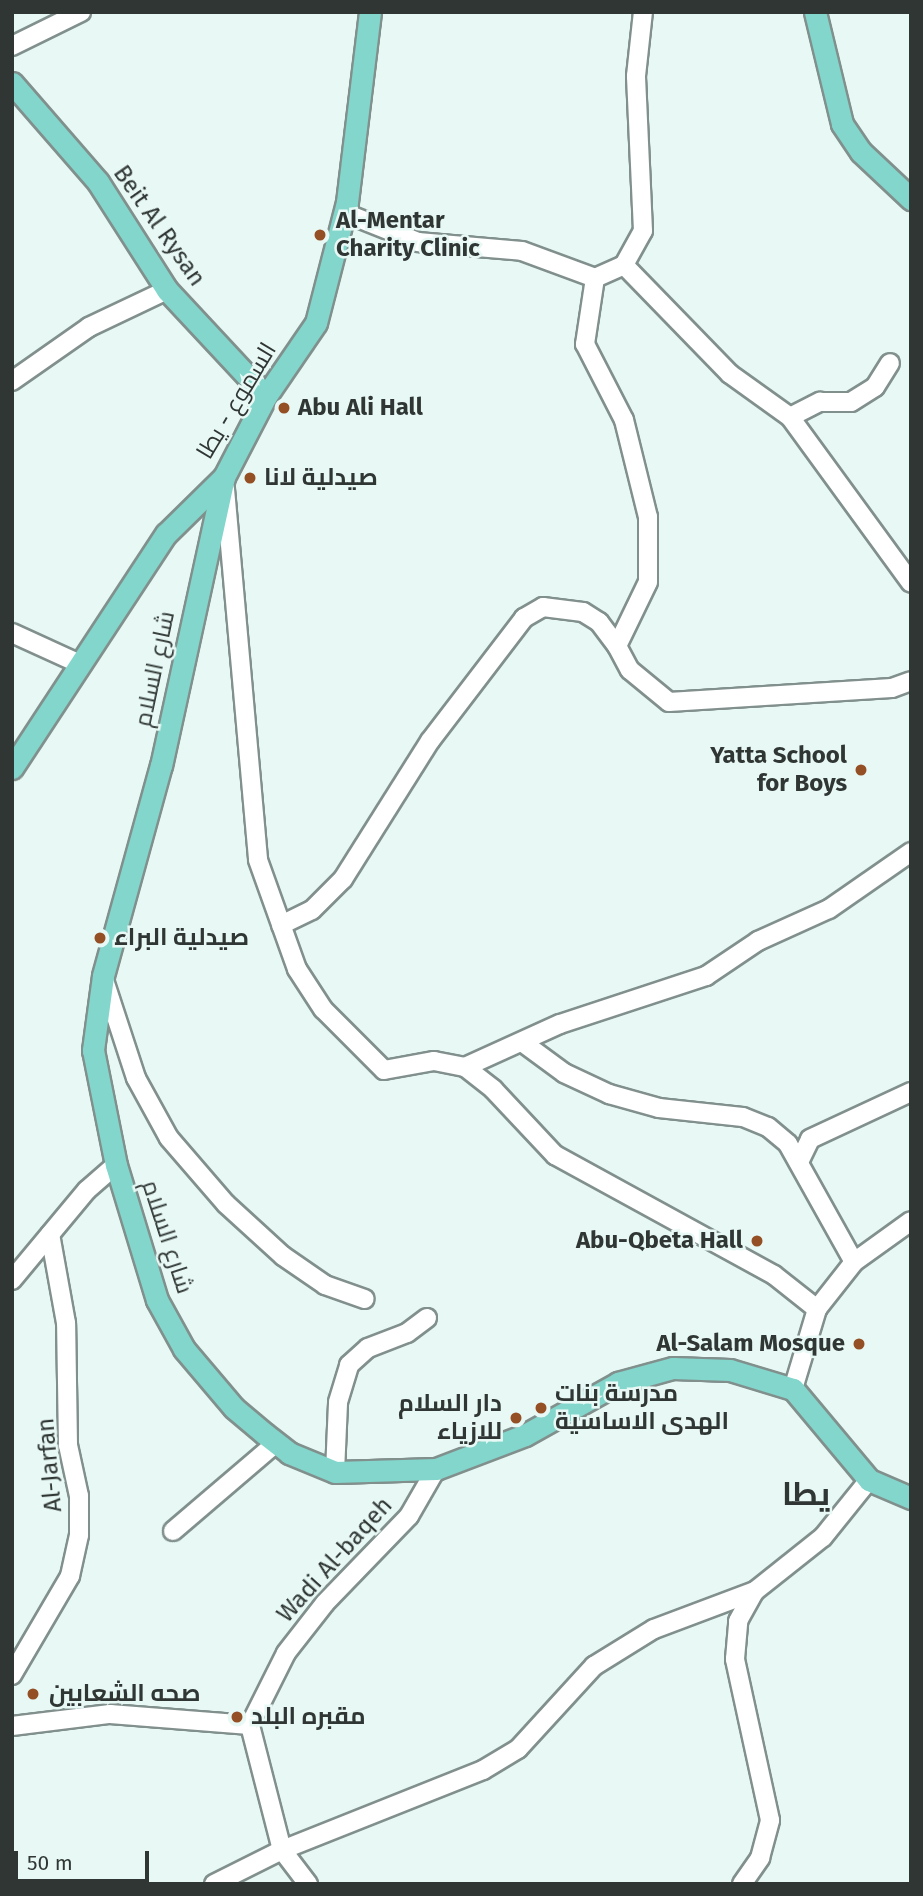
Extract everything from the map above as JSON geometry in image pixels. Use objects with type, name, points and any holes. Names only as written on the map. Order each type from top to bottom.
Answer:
[{"type":"main road","name":"السموع - يطا","points":[[14,764],[166,534],[224,477],[266,396],[316,323],[345,213],[370,12]]},
{"type":"main road","points":[[815,12],[842,124],[861,152],[911,199]]},
{"type":"main road","name":"Beit Al Rysan","points":[[12,83],[98,182],[167,290],[266,396]]},
{"type":"main road","name":"شارع السلام","points":[[224,477],[161,765],[103,976],[93,1050],[116,1166],[157,1300],[184,1349],[234,1408],[276,1443],[335,1472],[436,1469],[524,1435],[618,1383],[673,1368],[730,1370],[793,1390]]},
{"type":"main road","points":[[793,1390],[869,1480],[911,1498]]},
{"type":"street","points":[[12,46],[81,12]]},
{"type":"street","points":[[345,213],[418,242],[522,251],[595,278],[624,265],[643,230],[636,76],[643,12]]},
{"type":"street","points":[[624,265],[730,374],[789,417],[911,583]]},
{"type":"street","points":[[595,278],[585,344],[624,420],[648,517],[648,582],[617,646]]},
{"type":"street","points":[[12,381],[89,327],[167,290]]},
{"type":"street","points":[[789,417],[820,402],[851,402],[874,387],[890,363]]},
{"type":"street","points":[[224,477],[258,860],[297,969],[323,1009],[373,1064],[384,1070],[434,1061],[465,1067],[494,1089],[555,1156],[774,1275],[817,1309]]},
{"type":"street","points":[[281,925],[312,910],[343,878],[430,741],[524,618],[543,607],[583,612],[598,622],[617,646],[630,670],[669,702],[892,688],[911,681]]},
{"type":"street","points":[[12,633],[80,664]]},
{"type":"street","points":[[465,1067],[560,1024],[706,976],[758,941],[829,909],[911,852]]},
{"type":"street","points":[[103,976],[136,1078],[169,1138],[226,1204],[283,1256],[325,1286],[365,1299]]},
{"type":"street","points":[[522,1042],[564,1073],[609,1094],[659,1108],[756,1121],[779,1134],[799,1162],[854,1262]]},
{"type":"street","points":[[799,1162],[810,1139],[911,1092]]},
{"type":"street","points":[[12,1280],[51,1234],[116,1166]]},
{"type":"street","points":[[793,1390],[817,1309],[854,1262],[911,1221]]},
{"type":"street","name":"Al-Jarfan","points":[[12,1675],[69,1576],[79,1535],[79,1496],[68,1445],[66,1323],[51,1234]]},
{"type":"street","points":[[335,1472],[338,1402],[349,1365],[368,1348],[407,1333],[427,1318]]},
{"type":"street","points":[[173,1531],[276,1443]]},
{"type":"street","name":"Wadi Al-baqeh","points":[[250,1725],[286,1653],[325,1603],[409,1516],[436,1469]]},
{"type":"street","points":[[214,1884],[282,1850],[501,1760],[525,1745],[594,1666],[654,1629],[755,1591],[823,1537],[869,1480]]},
{"type":"street","points":[[742,1884],[760,1858],[770,1820],[734,1646],[738,1621],[755,1591]]},
{"type":"street","points":[[12,1726],[110,1714],[250,1725],[282,1850],[308,1884]]},
{"type":"place","name":"Al-Mentar Charity Clinic","points":[[320,235]]},
{"type":"place","name":"Abu Ali Hall","points":[[284,408]]},
{"type":"place","name":"صيدلية لانا","points":[[250,478]]},
{"type":"place","name":"Yatta School for Boys","points":[[861,770]]},
{"type":"place","name":"صيدلية البراء","points":[[100,938]]},
{"type":"place","name":"Abu-Qbeta Hall","points":[[757,1241]]},
{"type":"place","name":"Al-Salam Mosque","points":[[859,1344]]},
{"type":"place","name":"مدرسة بنات الهدى الاساسية","points":[[541,1408]]},
{"type":"place","name":"دار السلام للازياء","points":[[516,1418]]},
{"type":"place","name":"صحه الشعابين","points":[[33,1694]]},
{"type":"place","name":"مقبره البلد","points":[[237,1717]]},
{"type":"district","name":"يطا","points":[[806,1494]]}]
